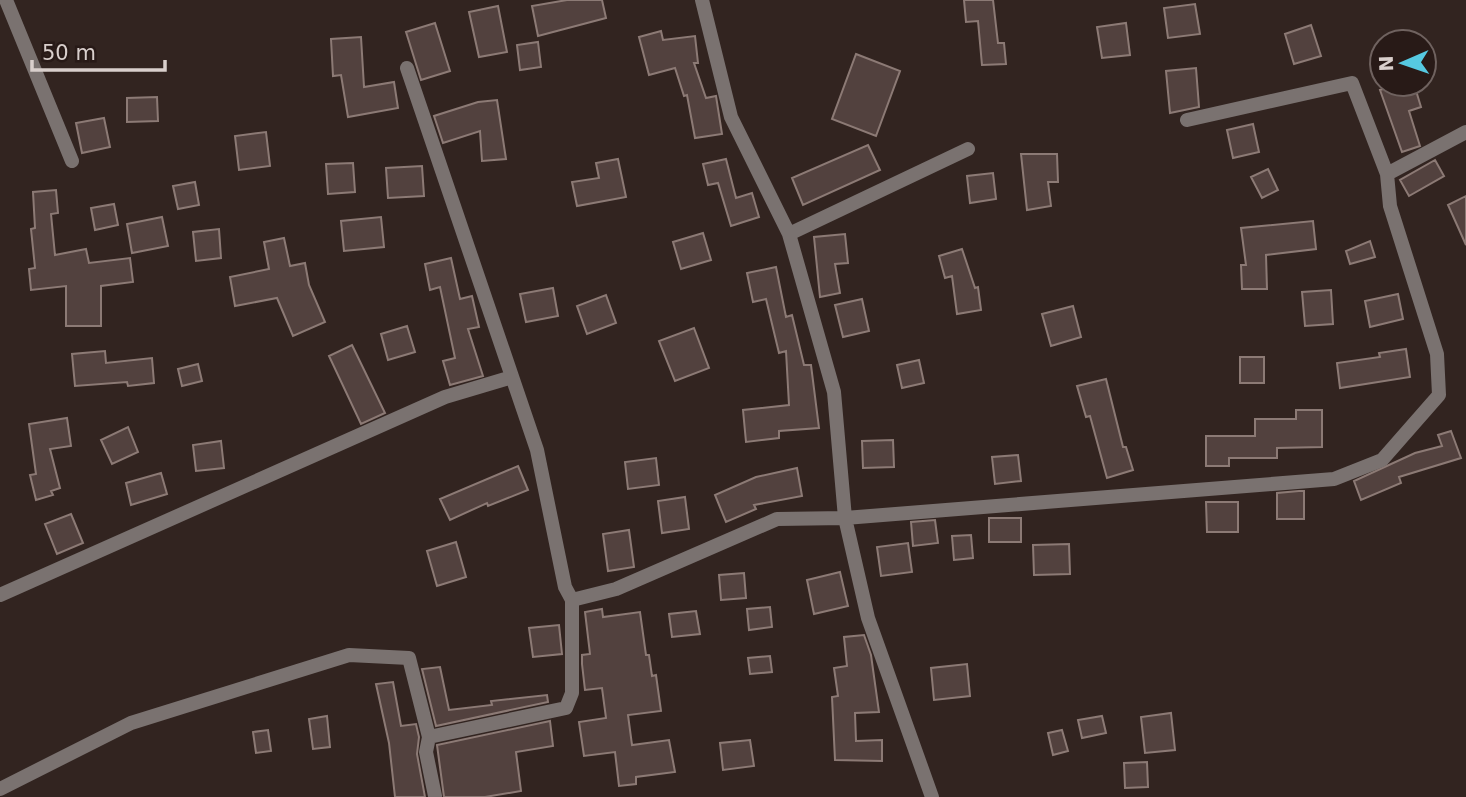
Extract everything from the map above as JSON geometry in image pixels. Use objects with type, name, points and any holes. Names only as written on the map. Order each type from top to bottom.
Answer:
[{"type":"street","points":[[6,0],[72,161]]},
{"type":"street","points":[[702,0],[731,117],[789,234],[834,392],[845,518],[868,618],[932,797]]},
{"type":"street","points":[[407,68],[537,450],[565,587],[572,600],[572,692],[566,708],[429,737]]},
{"type":"street","points":[[572,600],[616,589],[777,519],[845,518],[1334,478],[1382,460],[1439,395],[1437,354],[1390,206],[1387,174],[1352,83],[1187,120]]},
{"type":"street","points":[[1387,174],[1466,132]]},
{"type":"street","points":[[789,234],[968,149]]},
{"type":"street","points":[[0,595],[445,397],[512,377]]},
{"type":"street","points":[[0,789],[131,723],[349,655],[409,658],[429,737],[426,752],[435,796]]},
{"type":"building","points":[[567,0],[602,0],[606,18],[538,36],[532,6]]},
{"type":"building","points":[[964,0],[993,0],[998,43],[1004,43],[1006,64],[982,65],[978,21],[966,22]]},
{"type":"building","points":[[1195,4],[1200,34],[1168,38],[1164,8]]},
{"type":"building","points":[[498,6],[507,52],[479,57],[469,12]]},
{"type":"building","points":[[435,23],[450,71],[421,80],[406,32]]},
{"type":"building","points":[[1126,23],[1130,55],[1102,58],[1097,27]]},
{"type":"building","points":[[1311,25],[1321,56],[1294,64],[1285,34]]},
{"type":"building","points":[[661,31],[663,40],[695,36],[698,63],[694,63],[706,98],[716,96],[722,134],[695,138],[687,95],[684,96],[675,68],[649,75],[639,37]]},
{"type":"building","points":[[361,37],[364,87],[394,82],[398,108],[348,117],[341,75],[333,76],[331,39]]},
{"type":"building","points":[[538,42],[541,67],[520,70],[517,45]]},
{"type":"building","points":[[856,54],[900,71],[876,136],[832,119]]},
{"type":"building","points":[[1196,68],[1199,107],[1170,113],[1166,71]]},
{"type":"building","points":[[157,97],[158,121],[127,122],[127,98]]},
{"type":"building","points":[[1383,98],[1418,98],[1421,107],[1409,111],[1420,146],[1402,152]]},
{"type":"building","points":[[497,100],[506,159],[482,161],[480,131],[443,143],[434,116],[478,102]]},
{"type":"building","points":[[104,118],[110,147],[82,153],[76,123]]},
{"type":"building","points":[[1253,124],[1259,152],[1233,158],[1227,130]]},
{"type":"building","points":[[266,132],[270,166],[239,170],[235,136]]},
{"type":"building","points":[[868,145],[880,170],[803,205],[792,178]]},
{"type":"building","points":[[1021,154],[1057,154],[1058,182],[1048,182],[1051,206],[1027,210]]},
{"type":"building","points":[[618,159],[626,197],[577,206],[572,182],[599,178],[596,163]]},
{"type":"building","points":[[726,159],[736,198],[752,193],[759,217],[731,226],[718,183],[708,185],[703,164]]},
{"type":"building","points":[[1435,160],[1444,176],[1409,196],[1400,180]]},
{"type":"building","points":[[353,163],[355,192],[328,194],[326,164]]},
{"type":"building","points":[[422,166],[424,196],[388,198],[386,168]]},
{"type":"building","points":[[1268,169],[1278,190],[1262,198],[1251,177]]},
{"type":"building","points":[[993,173],[996,199],[970,203],[967,176]]},
{"type":"building","points":[[195,182],[199,205],[178,209],[173,186]]},
{"type":"building","points":[[56,190],[58,213],[51,214],[55,255],[86,249],[89,263],[130,258],[133,282],[101,286],[101,326],[66,326],[66,286],[31,290],[29,269],[35,268],[31,229],[35,228],[33,192]]},
{"type":"building","points":[[1466,196],[1466,245],[1448,205]]},
{"type":"building","points":[[114,204],[118,225],[95,230],[91,208]]},
{"type":"building","points":[[162,217],[168,246],[132,253],[127,224]]},
{"type":"building","points":[[381,217],[384,247],[344,251],[341,221]]},
{"type":"building","points":[[1313,221],[1316,249],[1266,255],[1267,289],[1242,289],[1241,265],[1246,265],[1241,228]]},
{"type":"building","points":[[219,229],[221,258],[196,261],[193,232]]},
{"type":"building","points":[[703,233],[711,260],[681,269],[673,242]]},
{"type":"building","points":[[845,234],[848,263],[835,264],[840,293],[820,297],[814,237]]},
{"type":"building","points":[[284,238],[290,266],[305,263],[309,285],[325,322],[293,336],[277,298],[235,306],[230,277],[269,269],[264,242]]},
{"type":"building","points":[[1370,241],[1375,257],[1350,264],[1346,251]]},
{"type":"building","points":[[962,249],[975,288],[978,287],[981,310],[957,314],[952,276],[945,278],[939,256]]},
{"type":"building","points":[[451,258],[460,299],[472,296],[479,327],[468,329],[483,376],[450,385],[443,361],[455,358],[440,287],[430,290],[425,264]]},
{"type":"building","points":[[776,267],[786,317],[792,315],[804,365],[811,365],[819,428],[779,431],[779,438],[746,442],[743,410],[789,405],[786,351],[779,353],[766,299],[753,302],[747,273]]},
{"type":"building","points":[[553,288],[558,316],[526,322],[520,294]]},
{"type":"building","points":[[1331,290],[1333,324],[1305,326],[1302,292]]},
{"type":"building","points":[[1398,294],[1403,319],[1370,327],[1365,301]]},
{"type":"building","points":[[606,295],[616,323],[587,334],[577,306]]},
{"type":"building","points":[[862,299],[869,331],[843,337],[835,305]]},
{"type":"building","points":[[1073,306],[1081,337],[1051,346],[1042,314]]},
{"type":"building","points":[[407,326],[415,352],[388,360],[381,334]]},
{"type":"building","points":[[694,328],[709,368],[675,381],[659,341]]},
{"type":"building","points":[[352,345],[385,413],[361,424],[329,356]]},
{"type":"building","points":[[1406,349],[1410,377],[1340,388],[1337,363],[1380,357],[1379,353]]},
{"type":"building","points":[[105,351],[106,363],[152,358],[154,383],[75,386],[72,354]]},
{"type":"building","points":[[1240,357],[1264,357],[1264,383],[1240,383]]},
{"type":"building","points":[[919,360],[924,383],[902,388],[897,365]]},
{"type":"building","points":[[198,364],[202,381],[182,386],[178,369]]},
{"type":"building","points":[[1106,379],[1123,447],[1126,447],[1133,470],[1107,478],[1090,416],[1086,417],[1077,386]]},
{"type":"building","points":[[1296,410],[1322,410],[1322,447],[1277,448],[1277,458],[1229,458],[1229,466],[1206,466],[1206,436],[1255,436],[1255,419],[1296,419]]},
{"type":"building","points":[[67,418],[71,446],[50,449],[60,488],[51,491],[53,495],[36,500],[30,475],[36,474],[29,424]]},
{"type":"building","points":[[128,427],[138,452],[112,464],[101,440]]},
{"type":"building","points":[[1451,431],[1461,458],[1399,477],[1401,483],[1361,500],[1354,481],[1415,453],[1442,446],[1438,435]]},
{"type":"building","points":[[893,440],[894,467],[863,468],[862,441]]},
{"type":"building","points":[[221,441],[224,468],[196,471],[193,445]]},
{"type":"building","points":[[1018,455],[1021,481],[995,484],[992,457]]},
{"type":"building","points":[[656,458],[659,485],[628,489],[625,462]]},
{"type":"building","points":[[518,466],[528,490],[488,506],[487,503],[450,520],[440,499]]},
{"type":"building","points":[[797,468],[802,496],[754,505],[756,509],[726,522],[715,495],[756,477]]},
{"type":"building","points":[[161,473],[167,494],[131,505],[126,483]]},
{"type":"building","points":[[1304,491],[1304,519],[1277,519],[1277,493]]},
{"type":"building","points":[[685,497],[689,529],[662,533],[658,501]]},
{"type":"building","points":[[1206,502],[1238,502],[1238,532],[1207,532]]},
{"type":"building","points":[[71,514],[83,543],[57,554],[45,524]]},
{"type":"building","points":[[989,518],[1021,518],[1021,542],[989,542]]},
{"type":"building","points":[[935,520],[938,543],[913,546],[911,522]]},
{"type":"building","points":[[629,530],[634,567],[608,571],[603,534]]},
{"type":"building","points":[[971,535],[973,558],[954,560],[952,536]]},
{"type":"building","points":[[456,542],[466,577],[437,586],[427,551]]},
{"type":"building","points":[[908,543],[912,572],[881,576],[877,547]]},
{"type":"building","points":[[1069,544],[1070,574],[1034,575],[1033,545]]},
{"type":"building","points":[[840,572],[848,606],[814,614],[807,580]]},
{"type":"building","points":[[744,573],[746,598],[721,600],[719,575]]},
{"type":"building","points":[[770,607],[772,627],[749,630],[747,609]]},
{"type":"building","points":[[602,609],[603,617],[640,612],[646,655],[649,655],[652,676],[656,675],[661,711],[628,715],[632,745],[669,740],[675,772],[636,777],[636,784],[619,786],[615,752],[584,756],[579,722],[606,718],[602,688],[585,690],[582,664],[582,655],[590,654],[585,612]]},
{"type":"building","points":[[696,611],[700,634],[672,637],[669,614]]},
{"type":"building","points":[[559,625],[562,654],[533,657],[529,628]]},
{"type":"building","points":[[864,635],[871,655],[879,712],[855,713],[856,741],[882,740],[882,761],[835,760],[832,697],[838,696],[834,668],[847,666],[844,637]]},
{"type":"building","points":[[770,656],[772,672],[750,674],[748,658]]},
{"type":"building","points":[[967,664],[970,696],[934,700],[931,668]]},
{"type":"building","points":[[440,667],[449,710],[492,705],[491,701],[547,695],[548,702],[436,726],[422,669]]},
{"type":"building","points":[[393,682],[401,726],[416,724],[419,737],[417,754],[425,797],[395,797],[389,743],[376,684]]},
{"type":"building","points":[[1171,713],[1175,750],[1145,753],[1141,717]]},
{"type":"building","points":[[327,716],[330,747],[313,749],[309,719]]},
{"type":"building","points":[[1102,716],[1106,733],[1082,738],[1078,720]]},
{"type":"building","points":[[550,721],[553,746],[516,752],[521,791],[485,797],[444,797],[437,745]]},
{"type":"building","points":[[268,730],[271,751],[256,753],[253,732]]},
{"type":"building","points":[[1062,730],[1068,751],[1053,755],[1048,733]]},
{"type":"building","points":[[750,740],[754,766],[723,770],[720,743]]},
{"type":"building","points":[[1147,762],[1148,787],[1125,788],[1124,763]]}]
